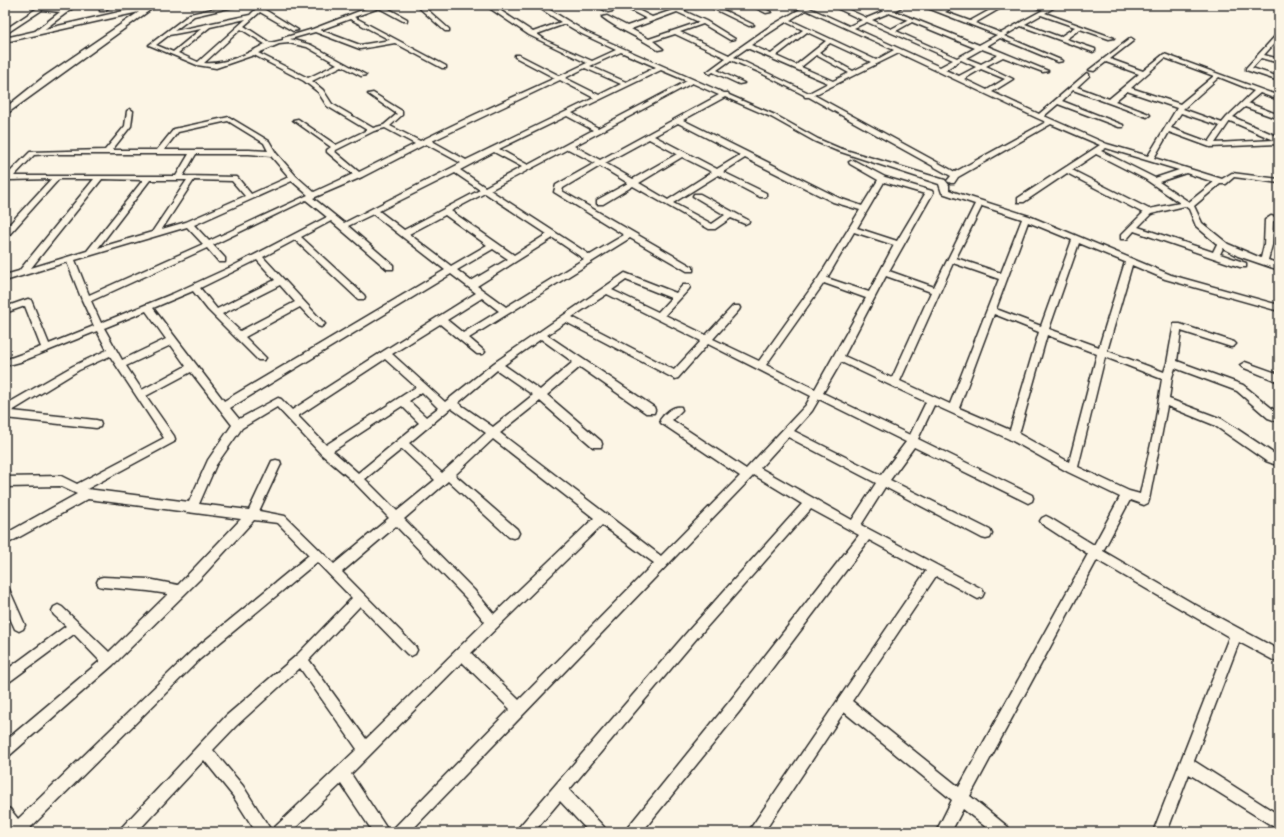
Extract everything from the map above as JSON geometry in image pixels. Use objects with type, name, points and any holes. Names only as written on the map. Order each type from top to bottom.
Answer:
[{"type":"main road","points":[[6,37],[23,35],[162,5]]},
{"type":"main road","points":[[5,105],[30,86],[148,7]]},
{"type":"main road","points":[[5,112],[48,78],[148,7]]},
{"type":"street","points":[[31,5],[65,11]]},
{"type":"street","points":[[36,32],[74,5]]},
{"type":"street","points":[[102,10],[109,5]]},
{"type":"street","points":[[239,5],[192,15],[152,45],[199,64],[216,66],[379,5],[406,20]]},
{"type":"street","points":[[253,5],[295,30]]},
{"type":"street","points":[[298,5],[302,7],[318,5]]},
{"type":"street","points":[[419,5],[447,30]]},
{"type":"street","points":[[488,5],[531,34],[627,84]]},
{"type":"street","points":[[538,5],[584,33],[726,94],[837,149],[935,179],[950,182]]},
{"type":"street","points":[[598,5],[610,11]]},
{"type":"street","points":[[668,5],[704,22],[732,39]]},
{"type":"street","points":[[624,29],[694,5]]},
{"type":"street","points":[[709,5],[751,25]]},
{"type":"street","points":[[753,5],[768,12]]},
{"type":"street","points":[[799,5],[900,50],[1039,117],[1104,145],[1150,158],[1223,182],[1232,175],[1279,181]]},
{"type":"street","points":[[833,5],[891,31],[959,59],[981,66],[1010,79],[987,92]]},
{"type":"street","points":[[842,9],[850,5]]},
{"type":"street","points":[[875,5],[1045,71]]},
{"type":"street","points":[[849,28],[902,5]]},
{"type":"street","points":[[923,5],[971,23],[1060,61]]},
{"type":"street","points":[[940,12],[953,5]]},
{"type":"street","points":[[971,23],[1003,5]]},
{"type":"street","points":[[1034,5],[1046,10]]},
{"type":"street","points":[[940,70],[1055,5]]},
{"type":"street","points":[[6,37],[44,7]]},
{"type":"street","points":[[630,8],[652,19]]},
{"type":"street","points":[[741,83],[712,71],[746,45],[806,8]]},
{"type":"street","points":[[199,64],[260,10]]},
{"type":"street","points":[[1040,13],[1111,38]]},
{"type":"street","points":[[166,34],[254,15]]},
{"type":"street","points":[[350,17],[444,67]]},
{"type":"street","points":[[605,18],[649,41],[660,49]]},
{"type":"street","points":[[786,20],[876,62]]},
{"type":"street","points":[[891,31],[912,20]]},
{"type":"street","points":[[531,34],[566,22]]},
{"type":"street","points":[[649,41],[704,22]]},
{"type":"street","points":[[1020,24],[1061,40],[1093,50]]},
{"type":"street","points":[[174,54],[208,26]]},
{"type":"street","points":[[241,27],[270,45]]},
{"type":"street","points":[[1061,40],[1080,27]]},
{"type":"street","points":[[315,30],[360,47],[397,41]]},
{"type":"street","points":[[772,56],[806,30]]},
{"type":"street","points":[[675,32],[760,71],[890,138],[979,204],[1026,218],[1168,277],[1279,308]]},
{"type":"street","points":[[1279,34],[1248,69],[1279,78]]},
{"type":"street","points":[[281,41],[293,40],[363,75]]},
{"type":"street","points":[[797,67],[830,40]]},
{"type":"street","points":[[1092,70],[1131,40]]},
{"type":"street","points":[[1271,43],[1279,46]]},
{"type":"street","points":[[746,45],[833,82]]},
{"type":"street","points":[[86,300],[208,245],[359,174],[476,116],[621,50]]},
{"type":"street","points":[[807,96],[900,50]]},
{"type":"street","points":[[815,52],[853,73]]},
{"type":"street","points":[[254,53],[307,81],[321,91],[329,105],[372,130]]},
{"type":"street","points":[[959,79],[1002,54]]},
{"type":"street","points":[[517,56],[599,98]]},
{"type":"street","points":[[1110,102],[1164,56],[1279,98]]},
{"type":"street","points":[[1260,56],[1279,61]]},
{"type":"street","points":[[1106,60],[1143,73]]},
{"type":"street","points":[[307,81],[342,64]]},
{"type":"street","points":[[343,226],[455,170],[466,163],[661,67]]},
{"type":"street","points":[[1150,158],[1180,109],[1218,75]]},
{"type":"street","points":[[1039,117],[1087,76]]},
{"type":"street","points":[[404,234],[692,80]]},
{"type":"street","points":[[1073,88],[1147,115]]},
{"type":"street","points":[[1126,88],[1222,125]]},
{"type":"street","points":[[1210,145],[1222,125],[1260,90]]},
{"type":"street","points":[[359,174],[329,151],[372,130],[386,126],[400,114],[399,111],[371,94]]},
{"type":"street","points":[[690,269],[558,192],[559,188],[600,163],[726,94]]},
{"type":"street","points":[[1057,101],[1121,126]]},
{"type":"street","points":[[1244,104],[1279,117]]},
{"type":"street","points":[[106,153],[128,126],[130,111]]},
{"type":"street","points":[[568,114],[597,130]]},
{"type":"street","points":[[1229,118],[1279,141]]},
{"type":"street","points":[[159,152],[176,130],[228,119],[267,142],[273,154],[310,196],[390,267]]},
{"type":"street","points":[[296,120],[336,148]]},
{"type":"street","points":[[677,120],[836,200],[864,209]]},
{"type":"street","points":[[400,832],[750,472],[809,408],[839,357],[899,244],[929,193],[1050,122]]},
{"type":"street","points":[[386,126],[466,163]]},
{"type":"street","points":[[1167,129],[1210,145],[1279,141]]},
{"type":"street","points":[[649,136],[763,196]]},
{"type":"street","points":[[1021,200],[1104,145]]},
{"type":"street","points":[[568,146],[712,227],[731,215]]},
{"type":"street","points":[[495,150],[529,168]]},
{"type":"street","points":[[1096,151],[1154,181],[1192,208],[1199,224],[1222,243],[1241,254],[1279,267]]},
{"type":"street","points":[[7,180],[32,153],[194,152],[273,154]]},
{"type":"street","points":[[178,178],[194,152]]},
{"type":"street","points":[[600,202],[682,154]]},
{"type":"street","points":[[668,203],[745,155]]},
{"type":"street","points":[[853,162],[882,179],[929,193]]},
{"type":"street","points":[[455,170],[590,259]]},
{"type":"street","points":[[1068,170],[1148,212]]},
{"type":"street","points":[[1154,181],[1187,170]]},
{"type":"street","points":[[7,180],[57,177],[234,179],[250,197]]},
{"type":"street","points":[[5,234],[57,177]]},
{"type":"street","points":[[22,273],[100,177]]},
{"type":"street","points":[[89,254],[148,178]]},
{"type":"street","points":[[154,234],[192,178]]},
{"type":"street","points":[[5,278],[189,224],[293,178]]},
{"type":"street","points":[[761,365],[822,279],[882,179]]},
{"type":"street","points":[[1124,237],[1148,212],[1187,205],[1219,181]]},
{"type":"street","points":[[697,196],[744,222]]},
{"type":"street","points":[[895,382],[951,259],[979,204]]},
{"type":"street","points":[[374,211],[450,271],[505,311]]},
{"type":"street","points":[[445,211],[514,259]]},
{"type":"street","points":[[5,363],[46,348],[195,287],[332,217]]},
{"type":"street","points":[[953,410],[1026,218]]},
{"type":"street","points":[[1264,262],[1268,245],[1269,220],[1271,218],[1279,220]]},
{"type":"street","points":[[189,224],[222,260]]},
{"type":"street","points":[[1132,228],[1243,265]]},
{"type":"street","points":[[852,229],[899,244]]},
{"type":"street","points":[[470,286],[554,234]]},
{"type":"street","points":[[462,338],[630,235]]},
{"type":"street","points":[[296,236],[361,297]]},
{"type":"street","points":[[1013,436],[1044,331],[1076,239]]},
{"type":"street","points":[[1215,255],[1222,243]]},
{"type":"street","points":[[223,408],[493,245]]},
{"type":"street","points":[[258,256],[321,324]]},
{"type":"street","points":[[5,540],[170,439],[112,351],[86,300],[70,259]]},
{"type":"street","points":[[951,259],[1003,277]]},
{"type":"street","points":[[1072,469],[1102,353],[1129,261]]},
{"type":"street","points":[[884,272],[936,291]]},
{"type":"street","points":[[358,479],[497,366],[625,276],[677,297]]},
{"type":"street","points":[[822,279],[871,296]]},
{"type":"street","points":[[216,313],[281,281]]},
{"type":"street","points":[[195,287],[216,313],[261,358]]},
{"type":"street","points":[[659,316],[686,287]]},
{"type":"street","points":[[606,290],[761,365],[912,442],[1028,498]]},
{"type":"street","points":[[291,416],[385,354],[481,294]]},
{"type":"street","points":[[5,310],[28,302],[46,348]]},
{"type":"street","points":[[239,336],[301,303]]},
{"type":"street","points":[[147,307],[223,408],[238,425]]},
{"type":"street","points":[[566,318],[675,375],[709,340],[736,308]]},
{"type":"street","points":[[991,310],[1167,377]]},
{"type":"street","points":[[440,320],[480,352]]},
{"type":"street","points":[[839,357],[1013,436],[1072,469],[1127,495],[1144,500],[1164,401],[1167,377],[1172,363],[1177,326],[1231,344]]},
{"type":"street","points":[[541,335],[650,410]]},
{"type":"street","points":[[120,365],[172,340]]},
{"type":"street","points":[[5,410],[76,368],[112,351]]},
{"type":"street","points":[[385,354],[448,405],[493,433],[662,563]]},
{"type":"street","points":[[333,572],[445,478],[493,433],[579,362]]},
{"type":"street","points":[[1172,363],[1240,388],[1272,415],[1279,418]]},
{"type":"street","points":[[1245,365],[1279,378]]},
{"type":"street","points":[[497,366],[540,395],[597,444]]},
{"type":"street","points":[[140,395],[192,367]]},
{"type":"street","points":[[325,450],[423,386]]},
{"type":"street","points":[[402,400],[426,423]]},
{"type":"street","points":[[854,527],[883,482],[912,442],[931,400]]},
{"type":"street","points":[[1164,401],[1218,422],[1270,458],[1279,462]]},
{"type":"street","points":[[192,507],[212,463],[238,425],[278,402],[325,450],[358,479],[470,594],[493,622]]},
{"type":"street","points":[[677,410],[665,420],[750,472],[978,593]]},
{"type":"street","points":[[5,414],[96,424]]},
{"type":"street","points":[[787,432],[986,534]]},
{"type":"street","points":[[402,444],[513,534]]},
{"type":"street","points":[[5,750],[109,661],[180,591],[252,515],[276,464]]},
{"type":"street","points":[[5,482],[61,481],[82,492],[281,519],[411,650]]},
{"type":"street","points":[[943,832],[1127,495]]},
{"type":"street","points":[[524,832],[694,634],[810,503]]},
{"type":"street","points":[[280,832],[366,750],[493,622],[602,518]]},
{"type":"street","points":[[1046,520],[1096,553],[1236,634],[1279,657]]},
{"type":"street","points":[[633,832],[734,707],[867,534]]},
{"type":"street","points":[[5,814],[18,831],[196,655],[317,555]]},
{"type":"street","points":[[755,832],[934,569]]},
{"type":"street","points":[[103,582],[148,585],[180,591]]},
{"type":"street","points":[[5,593],[18,625]]},
{"type":"street","points":[[127,832],[231,721],[301,658],[360,598]]},
{"type":"street","points":[[58,611],[109,661]]},
{"type":"street","points":[[5,679],[75,626]]},
{"type":"street","points":[[1160,832],[1236,634]]},
{"type":"street","points":[[462,653],[519,709]]},
{"type":"street","points":[[301,658],[366,750]]},
{"type":"street","points":[[843,703],[1003,832]]},
{"type":"street","points":[[204,750],[238,791],[265,832]]},
{"type":"street","points":[[1186,764],[1279,823]]},
{"type":"street","points":[[342,773],[382,832]]},
{"type":"street","points":[[560,790],[599,832]]}]
